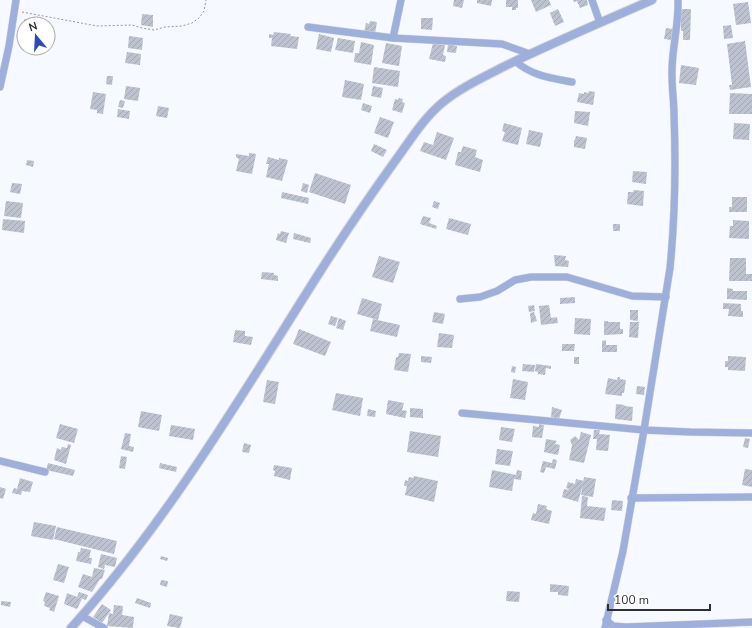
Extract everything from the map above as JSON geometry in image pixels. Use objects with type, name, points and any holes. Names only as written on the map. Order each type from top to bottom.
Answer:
[{"type":"street","points":[[0,87],[9,46],[16,0]]},
{"type":"street","points":[[393,38],[402,0]]},
{"type":"street","points":[[592,0],[600,23]]},
{"type":"street","points":[[71,628],[141,543],[179,490],[228,418],[364,205],[419,129],[442,103],[455,94],[530,54],[652,0]]},
{"type":"street","points":[[605,628],[623,551],[666,297],[671,254],[674,214],[675,122],[672,68],[678,21],[678,0]]},
{"type":"street","points":[[308,27],[393,38],[502,44],[530,54]]},
{"type":"street","points":[[516,61],[534,74],[572,82]]},
{"type":"street","points":[[460,299],[480,297],[497,291],[514,280],[530,277],[567,277],[632,296],[666,297]]},
{"type":"street","points":[[462,413],[644,430],[752,433]]},
{"type":"street","points":[[0,461],[45,472]]},
{"type":"street","points":[[631,498],[752,497]]},
{"type":"street","points":[[82,616],[104,628]]},
{"type":"street","points":[[606,620],[613,626],[626,627],[752,622]]},
{"type":"path","points":[[15,11],[97,26],[132,25],[154,30],[192,23],[199,18],[204,11],[206,0]]},
{"type":"building","points":[[454,0],[464,0],[462,8],[453,6]]},
{"type":"building","points":[[477,0],[492,0],[491,6],[477,3]]},
{"type":"building","points":[[506,0],[518,0],[518,8],[516,8],[516,10],[512,10],[512,7],[506,7]]},
{"type":"building","points":[[531,0],[549,0],[551,5],[536,12]]},
{"type":"building","points":[[573,0],[587,0],[588,5],[580,8],[577,1],[574,2]]},
{"type":"building","points":[[748,2],[751,23],[736,25],[733,4]]},
{"type":"building","points":[[558,9],[564,22],[555,26],[550,13]]},
{"type":"building","points":[[681,9],[691,9],[690,40],[683,40],[683,31],[681,31]]},
{"type":"building","points":[[142,14],[153,15],[153,27],[141,25]]},
{"type":"building","points":[[421,18],[433,18],[432,30],[421,29]]},
{"type":"building","points":[[370,21],[377,22],[375,34],[364,32],[366,23],[369,24]]},
{"type":"building","points":[[731,25],[733,38],[724,39],[723,26]]},
{"type":"building","points":[[666,28],[673,29],[672,40],[664,39]]},
{"type":"building","points":[[274,32],[291,34],[290,36],[299,37],[297,49],[271,46],[272,38],[269,38],[269,34],[273,35]]},
{"type":"building","points":[[319,34],[334,38],[331,52],[316,49]]},
{"type":"building","points":[[129,36],[143,38],[142,50],[128,48]]},
{"type":"building","points":[[338,38],[355,41],[353,53],[335,50]]},
{"type":"building","points":[[745,41],[751,87],[730,90],[729,85],[732,85],[727,44]]},
{"type":"building","points":[[361,42],[374,45],[371,65],[354,62],[355,53],[359,53]]},
{"type":"building","points":[[386,43],[402,46],[399,66],[382,63]]},
{"type":"building","points":[[433,43],[445,45],[443,55],[446,56],[445,62],[429,59]]},
{"type":"building","points":[[448,44],[457,46],[456,53],[447,52]]},
{"type":"building","points":[[127,52],[141,54],[140,65],[125,63]]},
{"type":"building","points":[[681,65],[699,68],[696,85],[679,83]]},
{"type":"building","points":[[374,67],[400,71],[398,87],[372,83]]},
{"type":"building","points":[[107,76],[113,76],[112,85],[106,84]]},
{"type":"building","points":[[345,80],[364,84],[361,100],[342,97]]},
{"type":"building","points":[[126,86],[140,88],[138,101],[124,99]]},
{"type":"building","points":[[373,86],[383,88],[381,98],[371,96]]},
{"type":"building","points":[[589,91],[595,92],[593,105],[577,102],[579,93],[584,94],[584,92],[588,93]]},
{"type":"building","points":[[93,92],[106,94],[103,114],[97,113],[97,110],[90,109]]},
{"type":"building","points":[[730,93],[752,94],[752,114],[729,114]]},
{"type":"building","points":[[399,98],[403,99],[402,102],[405,103],[402,113],[392,110],[395,99],[398,100]]},
{"type":"building","points":[[120,100],[125,101],[123,108],[118,107]]},
{"type":"building","points":[[363,103],[372,106],[370,113],[361,110]]},
{"type":"building","points":[[158,106],[169,108],[167,118],[156,116]]},
{"type":"building","points":[[118,109],[130,111],[129,119],[117,117]]},
{"type":"building","points":[[575,111],[590,112],[588,126],[574,123]]},
{"type":"building","points":[[380,117],[394,122],[388,138],[374,133]]},
{"type":"building","points":[[504,123],[522,128],[518,145],[502,141],[505,132],[502,131]]},
{"type":"building","points":[[734,123],[750,124],[749,140],[733,139]]},
{"type":"building","points":[[529,130],[543,133],[540,147],[526,144]]},
{"type":"building","points":[[437,132],[454,138],[446,160],[420,151],[424,142],[433,145]]},
{"type":"building","points":[[576,136],[587,138],[585,149],[574,147],[574,140]]},
{"type":"building","points":[[374,144],[387,150],[383,157],[371,151]]},
{"type":"building","points":[[463,146],[477,150],[475,157],[483,160],[480,172],[455,165],[458,152],[461,152]]},
{"type":"building","points":[[249,153],[256,154],[252,174],[236,171],[239,159],[236,157],[236,154],[249,156]]},
{"type":"building","points":[[268,157],[279,160],[279,158],[288,160],[282,181],[266,177],[269,164],[266,164]]},
{"type":"building","points":[[27,160],[34,161],[33,167],[26,165]]},
{"type":"building","points":[[633,171],[647,172],[646,184],[632,182]]},
{"type":"building","points":[[315,173],[351,185],[345,204],[309,192]]},
{"type":"building","points":[[12,183],[22,184],[20,194],[10,192]]},
{"type":"building","points":[[303,183],[309,185],[307,193],[301,191]]},
{"type":"building","points":[[634,190],[644,191],[643,206],[627,204],[628,192],[633,192]]},
{"type":"building","points":[[282,192],[309,198],[308,204],[281,198]]},
{"type":"building","points":[[732,197],[747,197],[747,212],[729,212],[729,207],[732,207]]},
{"type":"building","points":[[6,201],[23,203],[21,218],[4,216]]},
{"type":"building","points":[[434,201],[440,203],[438,209],[432,207]]},
{"type":"building","points":[[423,216],[431,218],[429,223],[437,226],[436,229],[420,224]]},
{"type":"building","points":[[449,218],[471,224],[468,235],[446,229]]},
{"type":"building","points":[[3,219],[25,221],[24,233],[2,230]]},
{"type":"building","points":[[733,220],[749,221],[749,239],[729,238],[730,226],[733,226]]},
{"type":"building","points":[[613,224],[620,224],[620,231],[613,231]]},
{"type":"building","points":[[281,231],[289,233],[286,243],[276,240],[278,233],[280,234]]},
{"type":"building","points":[[294,233],[311,238],[310,243],[293,239]]},
{"type":"building","points":[[554,255],[566,256],[565,260],[569,261],[568,267],[555,266]]},
{"type":"building","points":[[379,256],[400,262],[393,283],[372,277]]},
{"type":"building","points":[[730,258],[746,258],[746,274],[752,274],[752,281],[729,281]]},
{"type":"building","points":[[262,272],[274,273],[274,275],[278,276],[278,281],[261,279]]},
{"type":"building","points":[[727,288],[733,289],[733,291],[747,291],[747,300],[727,299]]},
{"type":"building","points":[[575,297],[575,303],[560,304],[560,298]]},
{"type":"building","points":[[362,298],[382,304],[378,320],[357,314]]},
{"type":"building","points":[[723,303],[741,304],[743,317],[728,316],[729,309],[723,309]]},
{"type":"building","points":[[534,305],[535,311],[529,312],[528,306]]},
{"type":"building","points":[[549,305],[551,318],[557,317],[558,323],[541,325],[539,306]]},
{"type":"building","points":[[630,310],[638,310],[638,321],[630,320]]},
{"type":"building","points":[[434,312],[445,314],[443,324],[432,322]]},
{"type":"building","points":[[534,312],[537,321],[531,323],[530,313]]},
{"type":"building","points":[[331,316],[338,318],[335,326],[328,324]]},
{"type":"building","points":[[339,318],[346,321],[343,330],[336,328]]},
{"type":"building","points":[[575,318],[591,319],[590,335],[574,334]]},
{"type":"building","points":[[373,319],[400,325],[397,337],[370,331]]},
{"type":"building","points":[[604,321],[620,322],[620,329],[623,329],[623,334],[604,335]]},
{"type":"building","points":[[630,322],[639,322],[638,338],[629,337]]},
{"type":"building","points":[[299,329],[331,342],[325,356],[293,344]]},
{"type":"building","points":[[235,330],[245,331],[245,336],[253,337],[251,345],[233,342]]},
{"type":"building","points":[[439,333],[454,335],[452,348],[437,347]]},
{"type":"building","points":[[606,340],[606,345],[617,345],[617,352],[602,352],[602,341]]},
{"type":"building","points":[[562,344],[575,344],[574,351],[562,351]]},
{"type":"building","points":[[399,353],[411,354],[408,372],[394,370],[396,357],[398,357]]},
{"type":"building","points":[[421,356],[432,357],[431,363],[421,362]]},
{"type":"building","points":[[728,356],[746,357],[745,371],[728,370],[728,367],[725,367],[725,361],[728,361]]},
{"type":"building","points":[[574,357],[579,357],[579,364],[574,364]]},
{"type":"building","points":[[523,364],[535,365],[534,372],[522,371]]},
{"type":"building","points":[[536,364],[551,366],[551,369],[546,368],[545,375],[538,374],[538,372],[535,371]]},
{"type":"building","points":[[512,366],[516,367],[515,373],[511,372]]},
{"type":"building","points":[[618,377],[626,380],[624,393],[622,393],[622,396],[605,394],[608,378],[617,380]]},
{"type":"building","points":[[513,379],[528,382],[525,400],[510,398]]},
{"type":"building","points":[[267,380],[279,382],[275,404],[263,402]]},
{"type":"building","points":[[637,386],[645,387],[644,395],[636,394]]},
{"type":"building","points":[[336,393],[363,398],[360,416],[332,410]]},
{"type":"building","points":[[388,400],[404,403],[402,410],[407,411],[405,418],[386,414]]},
{"type":"building","points":[[616,404],[633,407],[632,421],[615,419]]},
{"type":"building","points":[[552,407],[562,410],[559,419],[551,417]]},
{"type":"building","points":[[410,408],[423,409],[423,418],[410,417]]},
{"type":"building","points":[[368,409],[376,411],[375,417],[367,416]]},
{"type":"building","points":[[141,411],[162,415],[159,431],[138,427]]},
{"type":"building","points":[[60,424],[78,429],[74,443],[56,438]]},
{"type":"building","points":[[539,424],[544,425],[542,438],[532,437],[533,426],[539,427]]},
{"type":"building","points":[[171,425],[195,429],[193,440],[169,436]]},
{"type":"building","points":[[501,427],[515,429],[512,442],[499,440]]},
{"type":"building","points":[[594,430],[600,430],[599,434],[610,435],[608,451],[596,450],[597,439],[593,439]]},
{"type":"building","points":[[410,431],[441,436],[438,457],[407,452]]},
{"type":"building","points":[[581,432],[591,435],[584,463],[569,460],[572,445],[570,440],[575,436],[579,440]]},
{"type":"building","points":[[125,433],[131,434],[129,446],[134,447],[133,452],[121,449]]},
{"type":"building","points":[[745,438],[750,439],[748,448],[743,447]]},
{"type":"building","points":[[546,439],[557,441],[555,444],[560,445],[558,455],[544,452]]},
{"type":"building","points":[[244,443],[251,445],[249,453],[242,452]]},
{"type":"building","points":[[68,444],[71,445],[66,464],[54,460],[57,448],[61,450],[62,447],[67,448]]},
{"type":"building","points":[[497,449],[513,451],[510,466],[495,464]]},
{"type":"building","points":[[121,456],[127,457],[125,469],[119,468]]},
{"type":"building","points":[[553,459],[557,460],[555,469],[546,467],[544,473],[540,472],[543,461],[552,463]]},
{"type":"building","points":[[48,463],[75,470],[73,476],[46,470]]},
{"type":"building","points":[[160,463],[177,467],[176,472],[159,468]]},
{"type":"building","points":[[274,465],[292,468],[290,480],[274,476]]},
{"type":"building","points":[[745,469],[752,470],[752,487],[742,485]]},
{"type":"building","points":[[492,470],[516,475],[517,470],[522,471],[521,480],[514,479],[512,491],[489,487]]},
{"type":"building","points":[[414,476],[438,481],[434,502],[405,495],[407,486],[404,486],[405,480],[408,481],[409,477],[413,478]]},
{"type":"building","points":[[584,477],[596,479],[593,497],[581,495]]},
{"type":"building","points":[[20,478],[33,482],[30,492],[22,491],[21,495],[12,493],[14,488],[17,489]]},
{"type":"building","points":[[576,479],[584,481],[578,502],[562,497],[564,489],[569,489],[566,488],[568,482],[575,484]]},
{"type":"building","points":[[0,487],[6,489],[3,499],[0,498]]},
{"type":"building","points":[[582,496],[588,497],[587,506],[606,508],[604,521],[580,518]]},
{"type":"building","points":[[612,500],[623,501],[622,511],[611,510]]},
{"type":"building","points":[[538,504],[547,506],[546,509],[552,511],[549,524],[531,520],[533,513],[536,514]]},
{"type":"building","points":[[34,522],[56,526],[53,540],[31,536]]},
{"type":"building","points":[[57,527],[117,541],[114,554],[54,539]]},
{"type":"building","points":[[81,548],[91,550],[89,558],[92,558],[91,564],[76,561],[78,552],[80,552]]},
{"type":"building","points":[[101,554],[117,558],[115,567],[105,565],[104,569],[98,567]]},
{"type":"building","points":[[161,556],[168,558],[167,561],[160,559]]},
{"type":"building","points":[[58,564],[69,567],[64,583],[53,580]]},
{"type":"building","points":[[94,568],[105,570],[102,579],[100,579],[92,592],[78,587],[83,574],[92,577]]},
{"type":"building","points":[[161,580],[168,581],[167,587],[160,585]]},
{"type":"building","points":[[550,584],[569,586],[568,596],[558,595],[558,592],[550,592]]},
{"type":"building","points":[[507,591],[520,592],[519,602],[506,601]]},
{"type":"building","points":[[46,592],[59,596],[54,612],[49,610],[50,608],[44,606],[45,602],[43,601]]},
{"type":"building","points":[[79,592],[88,595],[86,600],[77,597]]},
{"type":"building","points":[[67,593],[82,599],[77,609],[64,604]]},
{"type":"building","points":[[137,598],[151,603],[150,608],[135,603]]},
{"type":"building","points":[[1,601],[11,602],[10,607],[1,605]]},
{"type":"building","points":[[102,604],[111,610],[102,623],[93,617]]},
{"type":"building","points":[[114,605],[123,606],[122,615],[134,617],[133,628],[107,626],[109,613],[113,614]]},
{"type":"building","points":[[170,614],[183,617],[180,628],[167,626]]}]
